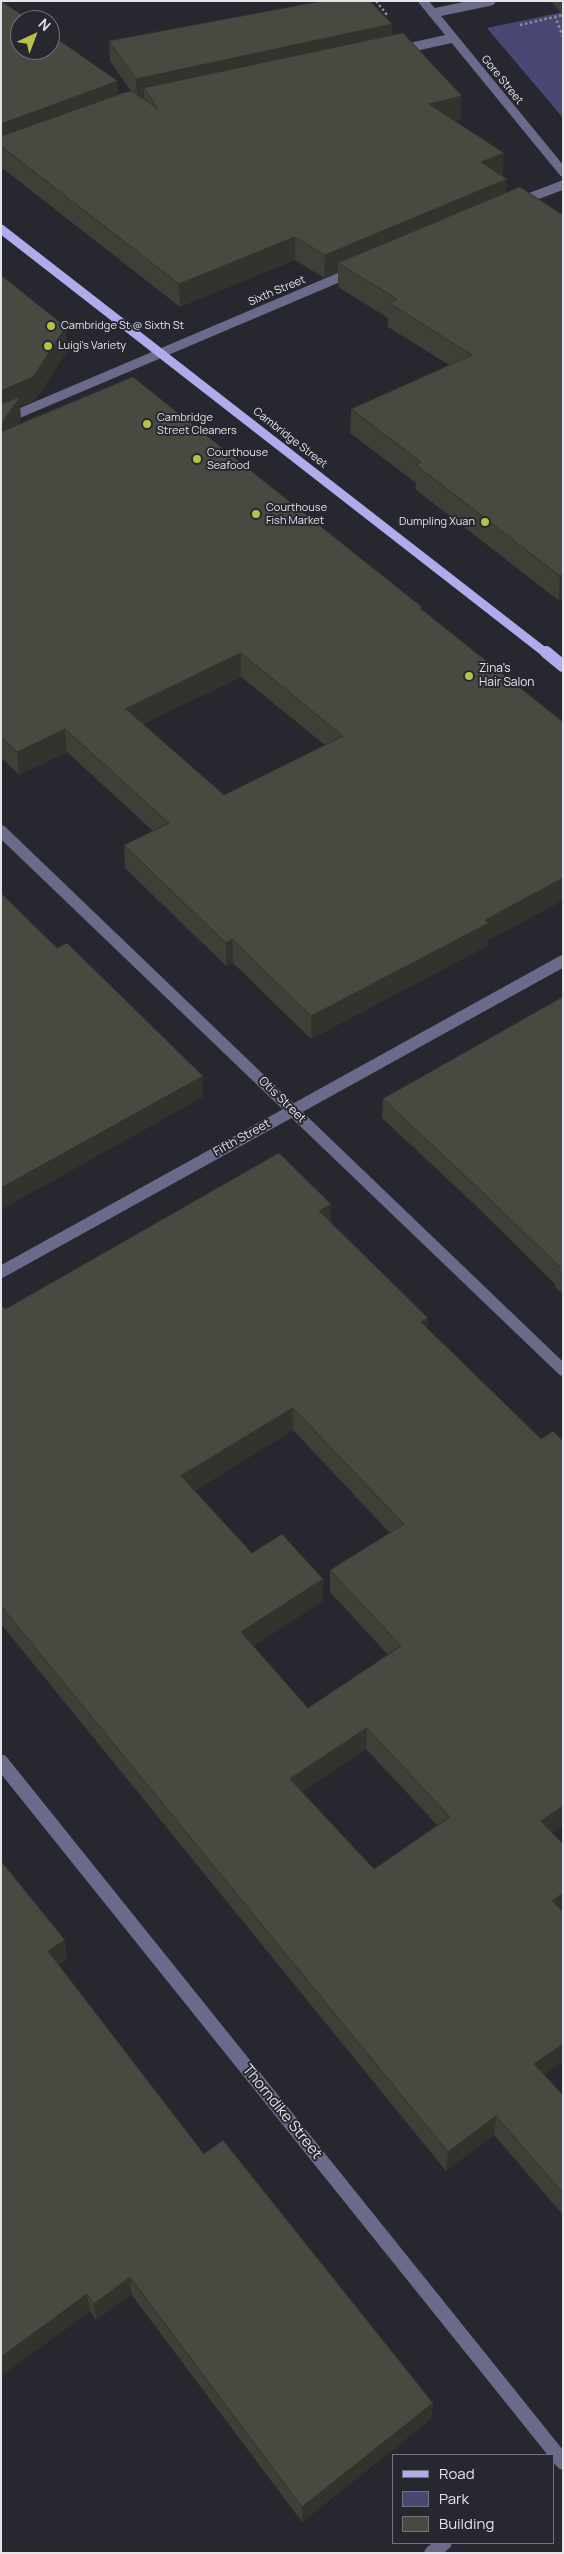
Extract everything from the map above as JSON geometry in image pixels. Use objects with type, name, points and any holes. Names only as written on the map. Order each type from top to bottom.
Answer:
[{"type":"main road","name":"Cambridge Street","points":[[1,229],[563,666]]},
{"type":"street","name":"Gore Street","points":[[423,1],[563,172]]},
{"type":"street","points":[[433,13],[491,1]]},
{"type":"street","points":[[386,53],[453,38]]},
{"type":"street","points":[[510,205],[563,185]]},
{"type":"street","name":"Sixth Street","points":[[1,420],[364,267]]},
{"type":"street","name":"Otis Street","points":[[1,831],[563,1370]]},
{"type":"street","name":"Fifth Street","points":[[1,1272],[563,961]]},
{"type":"street","name":"Thorndike Street","points":[[1,1762],[558,2454]]},
{"type":"street","points":[[432,2553],[443,2544]]},
{"type":"path","points":[[556,16],[563,37]]},
{"type":"green space","points":[[563,12],[563,118],[487,28]]},
{"type":"building","points":[[1,1],[15,10],[10,10],[10,60],[60,60],[60,41],[118,81],[1,124]]},
{"type":"building","points":[[322,1],[370,1],[392,24],[136,79],[109,41]]},
{"type":"building","points":[[403,33],[462,96],[429,104],[504,153],[481,162],[507,179],[325,255],[295,237],[179,284],[1,146],[1,136],[123,93],[132,91],[158,109],[144,88]]},
{"type":"building","points":[[520,187],[563,215],[563,575],[560,576],[416,465],[421,462],[351,409],[472,355],[389,303],[397,299],[338,263]]},
{"type":"building","points":[[1,275],[66,327],[33,377],[1,391]]},
{"type":"building","points":[[133,377],[563,722],[563,878],[485,920],[489,923],[311,1016],[232,939],[226,943],[124,845],[169,823],[65,729],[17,752],[1,737],[1,432]],"holes":[[[241,653],[343,736],[224,795],[126,709]]]},
{"type":"building","points":[[20,397],[1,424],[1,404]]},
{"type":"building","points":[[1,893],[57,948],[67,943],[203,1076],[1,1188]]},
{"type":"building","points":[[563,997],[563,1274],[557,1268],[560,1267],[383,1099]]},
{"type":"building","points":[[279,1153],[331,1204],[319,1211],[428,1318],[421,1322],[541,1439],[553,1431],[563,1441],[563,1806],[541,1821],[563,1844],[563,1893],[552,1901],[563,1912],[563,2044],[534,2064],[563,2095],[563,2193],[496,2116],[448,2152],[1,1606],[1,1307],[5,1309]],"holes":[[[293,1408],[404,1524],[330,1570],[401,1646],[308,1708],[241,1632],[323,1579],[282,1534],[252,1553],[181,1476]],[[367,1728],[450,1817],[374,1869],[290,1779]]]},
{"type":"building","points":[[1,1861],[65,1940],[48,1951],[204,2154],[223,2140],[433,2403],[302,2507],[130,2277],[94,2304],[87,2294],[1,2357],[1,2140],[3,2138],[1,2136]]},
{"type":"place","name":"Cambridge St @ Sixth St","points":[[51,326]]},
{"type":"place","name":"Luigi's Variety","points":[[48,346]]},
{"type":"place","name":"Cambridge Street Cleaners","points":[[147,424]]},
{"type":"place","name":"Courthouse Seafood","points":[[197,459]]},
{"type":"place","name":"Courthouse Fish Market","points":[[256,514]]},
{"type":"place","name":"Dumpling Xuan","points":[[485,522]]},
{"type":"place","name":"Zina's Hair Salon","points":[[469,676]]}]
